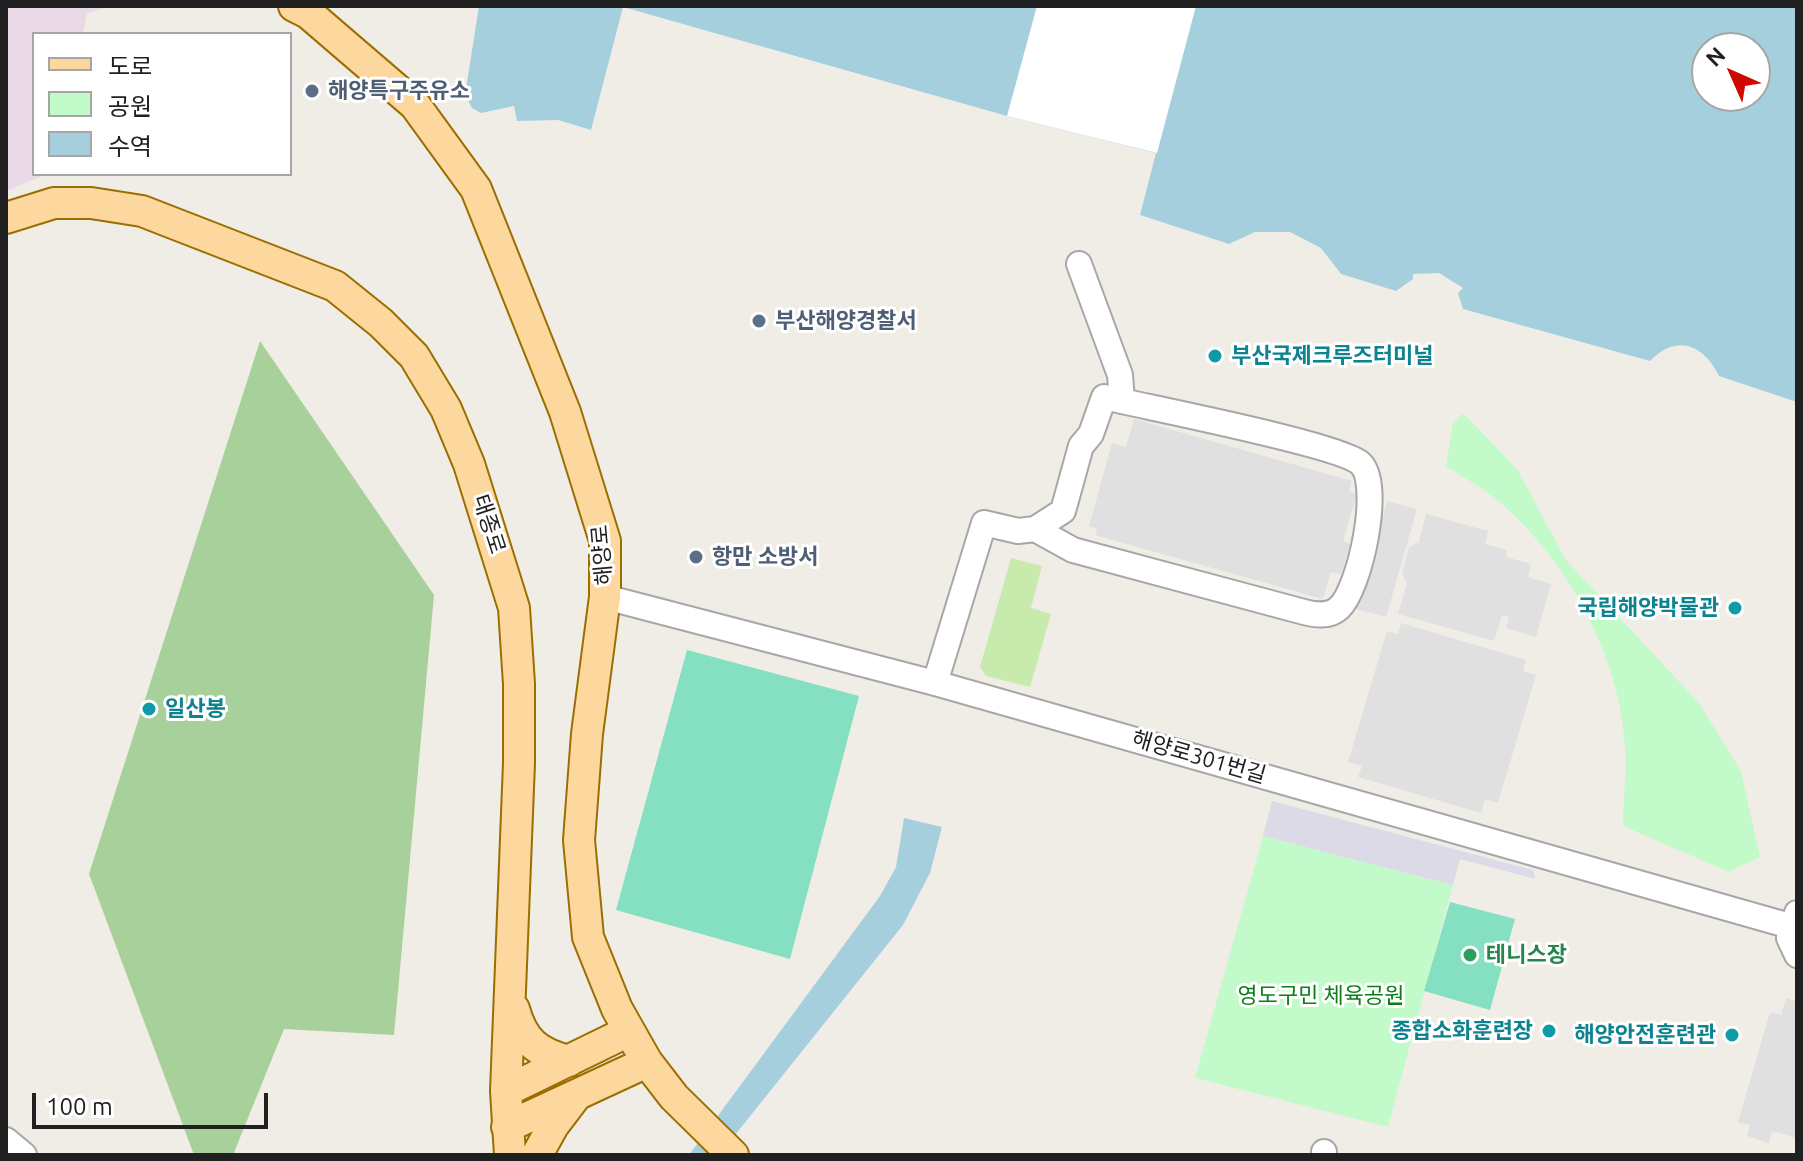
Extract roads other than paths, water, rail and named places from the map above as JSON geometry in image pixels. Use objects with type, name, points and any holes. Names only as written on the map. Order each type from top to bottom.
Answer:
[{"type":"main road","name":"해양로","points":[[294,6],[308,13],[415,105],[476,189],[565,412],[605,541],[605,597],[587,734],[579,840],[588,937],[629,1031],[647,1062],[674,1097],[733,1155]]},
{"type":"main road","name":"태종로","points":[[6,218],[54,203],[91,203],[142,211],[335,286],[381,323],[414,356],[446,409],[469,464],[514,608],[519,700],[512,1000],[506,1091],[509,1141]]},
{"type":"main road","points":[[512,1000],[528,1044],[547,1056],[569,1061]]},
{"type":"main road","points":[[506,1091],[629,1031]]},
{"type":"main road","points":[[509,1141],[577,1094],[647,1062]]},
{"type":"main road","points":[[537,1155],[553,1126],[577,1094]]},
{"type":"street","points":[[1079,264],[1120,375],[1122,401]]},
{"type":"street","points":[[1035,529],[1073,550],[1318,615],[1331,614],[1341,606],[1351,585],[1371,511],[1367,472],[1358,461],[1293,441],[1104,397],[1091,434],[1081,446],[1063,511],[1073,550]]},
{"type":"street","points":[[935,683],[984,523],[1018,531],[1035,529],[1063,511]]},
{"type":"street","name":"해양로301번길","points":[[605,597],[935,683],[1794,919]]},
{"type":"street","points":[[1794,919],[1789,938],[1797,955]]},
{"type":"street","points":[[6,1140],[24,1155]]},
{"type":"water","points":[[479,6],[1797,6],[1797,402],[1719,376],[1706,357],[1689,346],[1670,347],[1650,361],[1463,309],[1458,293],[1463,288],[1439,273],[1413,274],[1413,279],[1396,291],[1341,274],[1321,248],[1290,232],[1255,232],[1229,244],[1140,215],[1156,153],[1007,116],[623,7],[591,130],[558,120],[517,121],[514,106],[481,113],[472,108],[465,95]]},
{"type":"water","points":[[904,818],[942,827],[930,873],[903,925],[719,1155],[689,1155],[880,896],[896,867]]},
{"type":"place","name":"해양특구주유소","points":[[312,91]]},
{"type":"place","name":"부산해양경찰서","points":[[759,321]]},
{"type":"place","name":"부산국제크루즈터미널","points":[[1215,356]]},
{"type":"place","name":"항만 소방서","points":[[696,557]]},
{"type":"place","name":"국립해양박물관","points":[[1735,608]]},
{"type":"place","name":"일산봉","points":[[149,709]]},
{"type":"place","name":"테니스장","points":[[1470,955]]},
{"type":"place","name":"종합소화훈련장","points":[[1549,1031]]},
{"type":"place","name":"해양안전훈련관","points":[[1732,1035]]},
{"type":"park label","name":"영도구민 체육공원","points":[[1321,996]]}]
